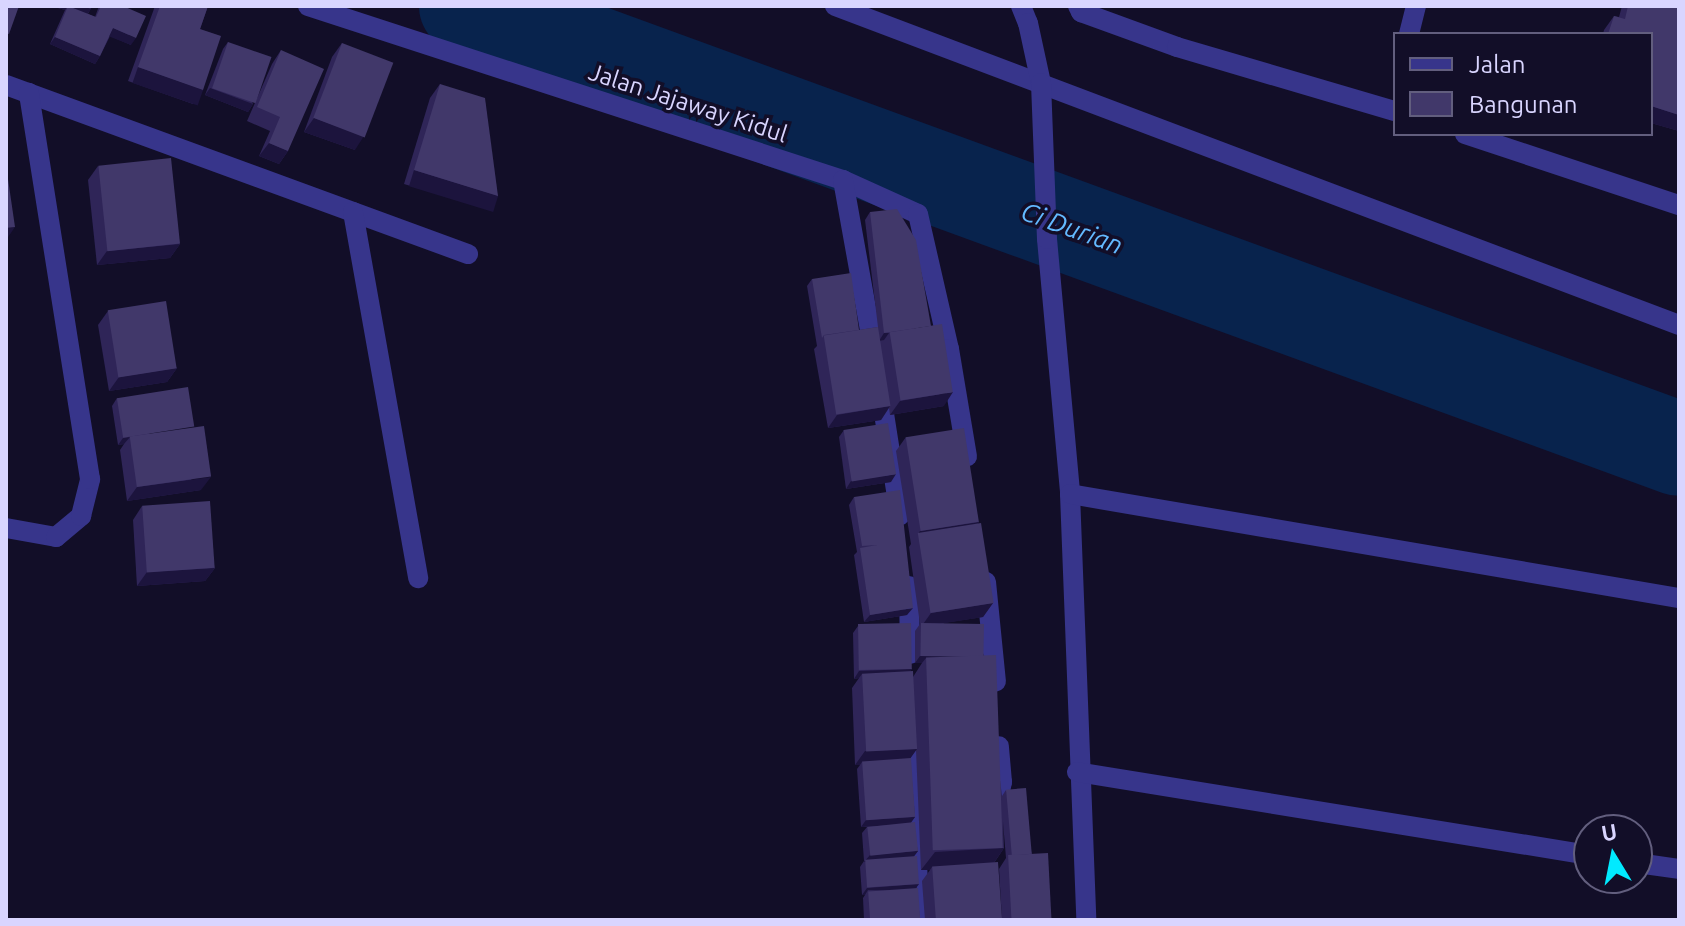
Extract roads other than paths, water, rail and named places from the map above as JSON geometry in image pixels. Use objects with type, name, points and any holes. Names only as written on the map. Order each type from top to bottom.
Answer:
[{"type":"street","name":"Jalan Jajaway Kidul","points":[[308,6],[843,180],[918,214],[949,349],[970,474]]},
{"type":"street","points":[[835,6],[1679,325]]},
{"type":"street","points":[[1078,6],[1081,12],[1177,47],[1392,110]]},
{"type":"street","points":[[1410,32],[1416,6]]},
{"type":"street","points":[[1025,14],[1041,83],[1047,239],[1070,494],[1077,772],[1086,920]]},
{"type":"street","points":[[6,85],[468,254]]},
{"type":"street","points":[[6,528],[56,537],[81,516],[90,479],[29,93]]},
{"type":"street","points":[[1471,136],[1679,205]]},
{"type":"street","points":[[843,180],[904,540]]},
{"type":"street","points":[[353,212],[418,578]]},
{"type":"street","points":[[1070,494],[1679,598]]},
{"type":"street","points":[[983,566],[1002,782],[997,792],[996,835]]},
{"type":"street","points":[[907,569],[909,673]]},
{"type":"street","points":[[910,703],[920,920]]},
{"type":"street","points":[[1077,772],[1573,852]]},
{"type":"street","points":[[1653,865],[1679,869]]},
{"type":"waterway","name":"Ci Durian","points":[[466,6],[1679,449]]}]
